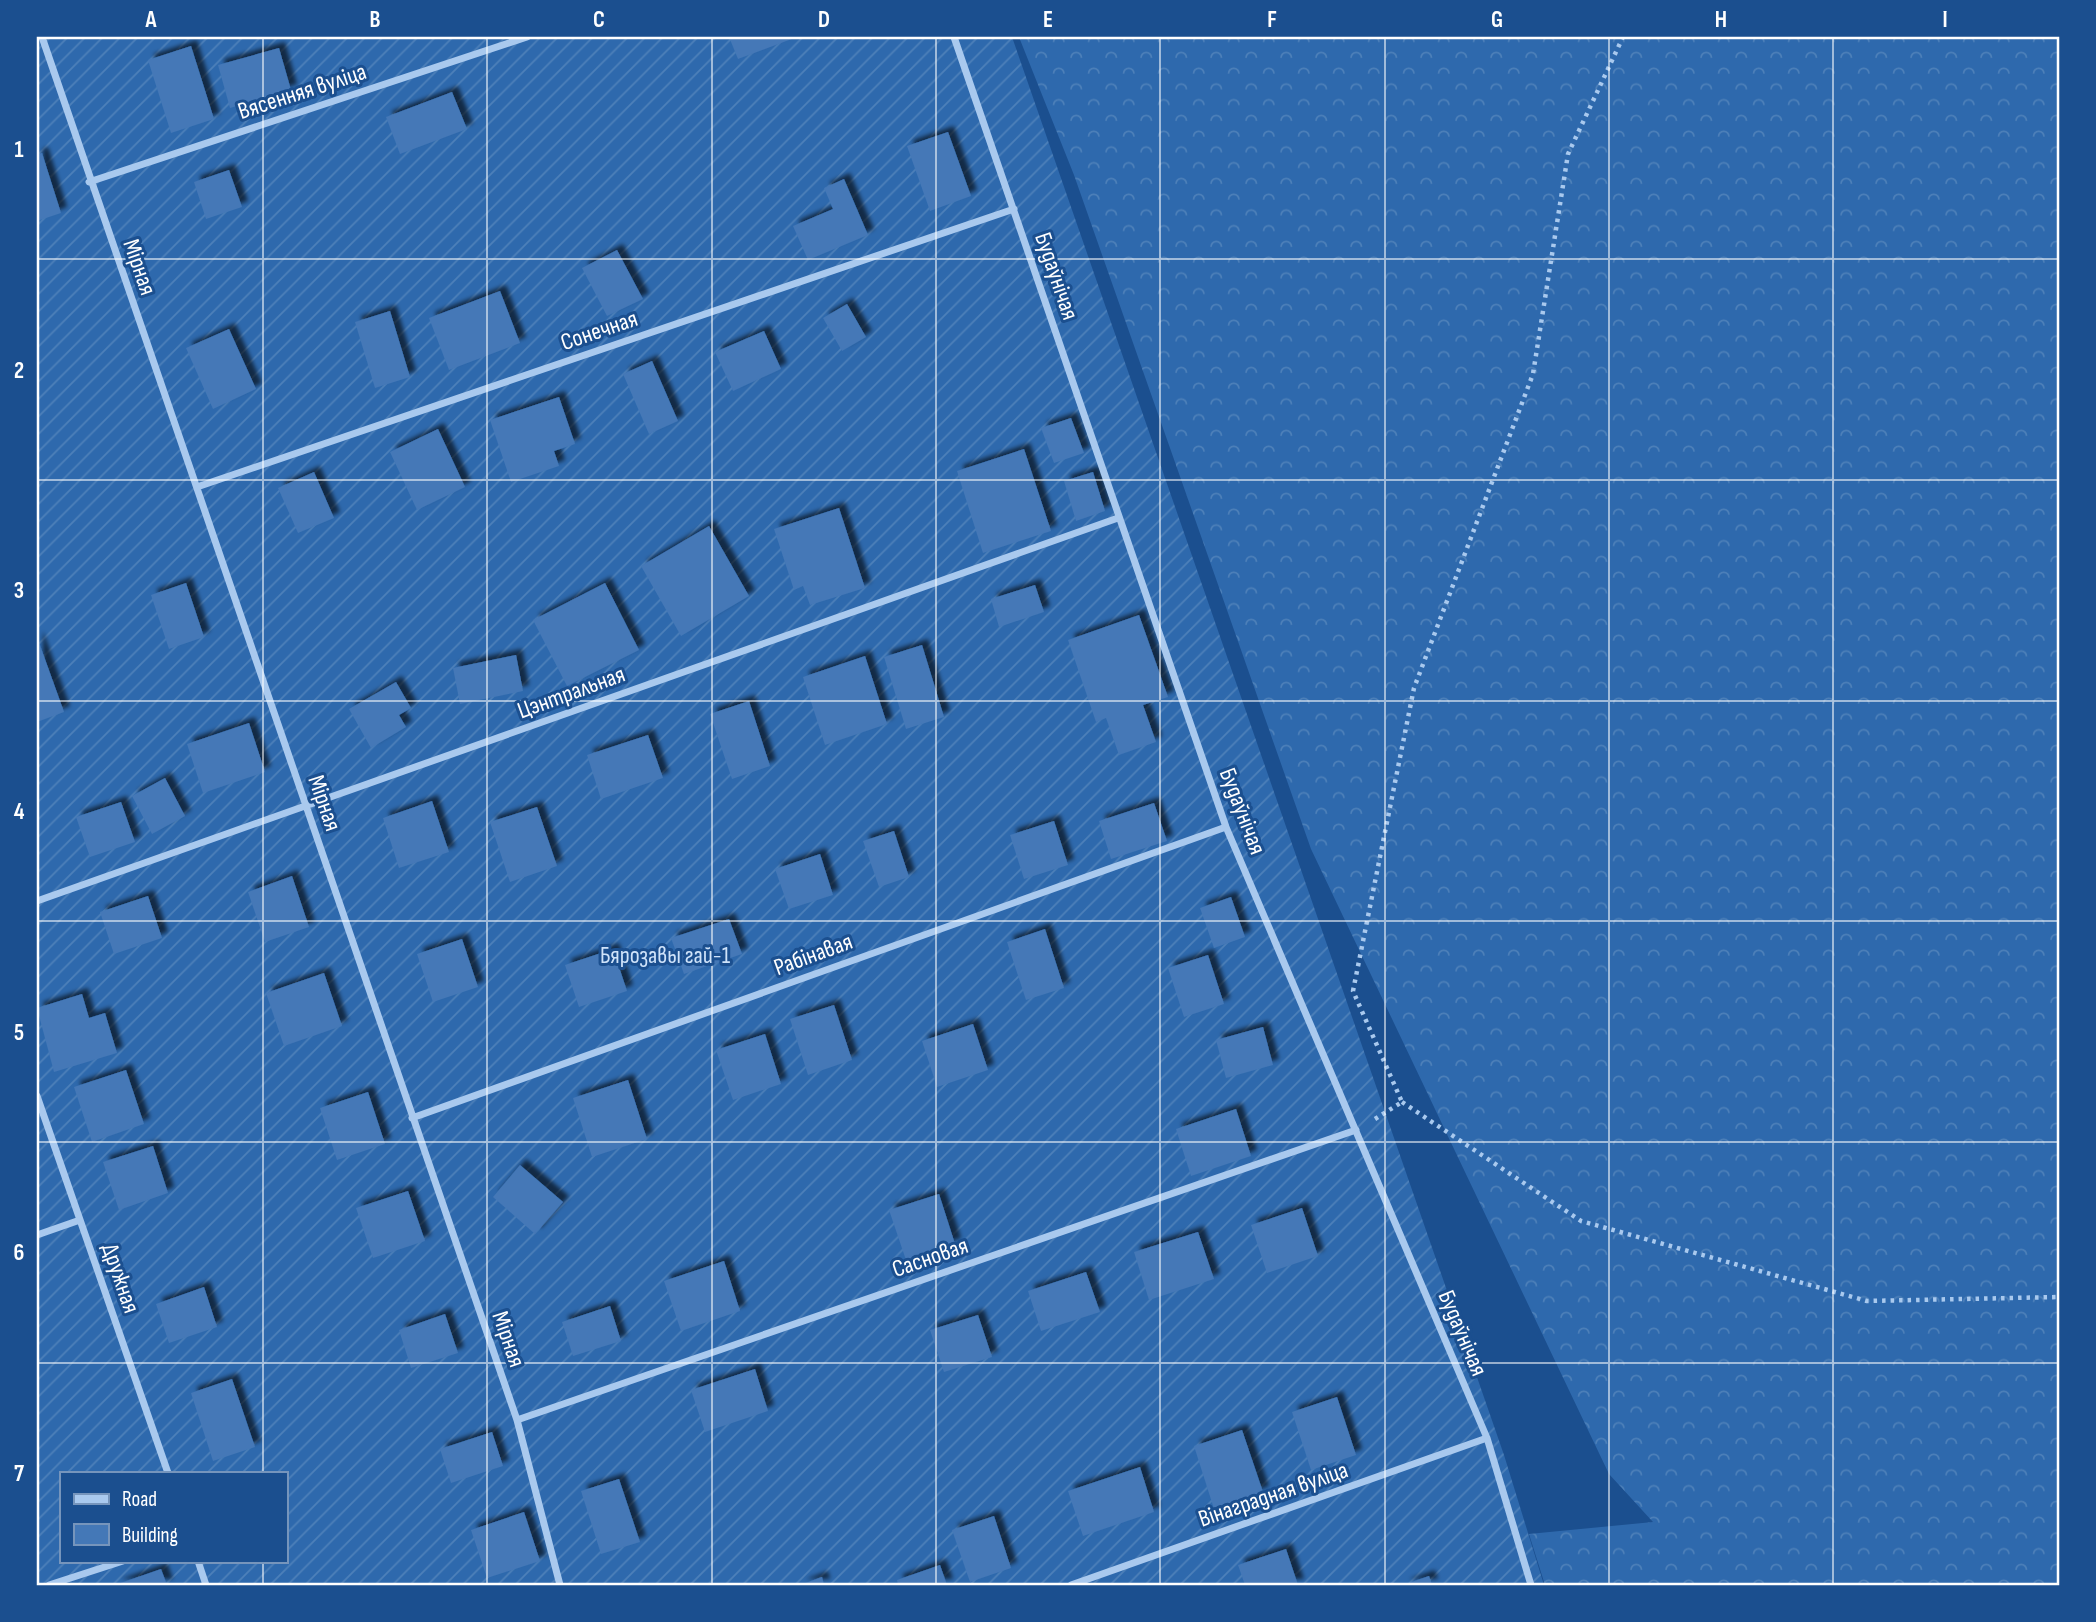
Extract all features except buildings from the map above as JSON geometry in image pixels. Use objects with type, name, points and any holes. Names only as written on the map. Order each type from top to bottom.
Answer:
[{"type":"street","name":"Мірная","points":[[42,37],[89,182],[197,487],[517,1420],[560,1585]]},
{"type":"street","name":"Вясенняя вуліца","points":[[89,182],[527,37]]},
{"type":"street","name":"Будаўнічая","points":[[954,37],[1226,827],[1487,1438],[1531,1585]]},
{"type":"street","name":"Сонечная","points":[[197,487],[1014,209]]},
{"type":"street","name":"Цэнтральная","points":[[37,901],[1118,518]]},
{"type":"street","name":"Рабінавая","points":[[412,1118],[1226,827]]},
{"type":"street","name":"Дружная","points":[[37,1096],[168,1472]]},
{"type":"street","name":"Сасновая","points":[[517,1420],[1356,1130]]},
{"type":"street","points":[[37,1235],[80,1220]]},
{"type":"street","name":"Вінаградная вуліца","points":[[1071,1585],[1487,1438]]},
{"type":"street","points":[[49,1585],[120,1562]]},
{"type":"street","points":[[198,1562],[206,1585]]},
{"type":"path","points":[[1623,37],[1568,154],[1533,374],[1414,688],[1353,991],[1402,1102],[1581,1221],[1867,1301],[2059,1297]]},
{"type":"path","points":[[1356,1130],[1402,1102]]},
{"type":"green space","name":"Бярозавы гай-1","points":[[37,37],[1012,37],[1504,1455],[1544,1585],[37,1585]]},
{"type":"green space","points":[[1019,37],[2059,37],[2059,1585],[1545,1585],[1529,1534],[1653,1522],[1609,1474],[1311,849],[1074,175]]}]
